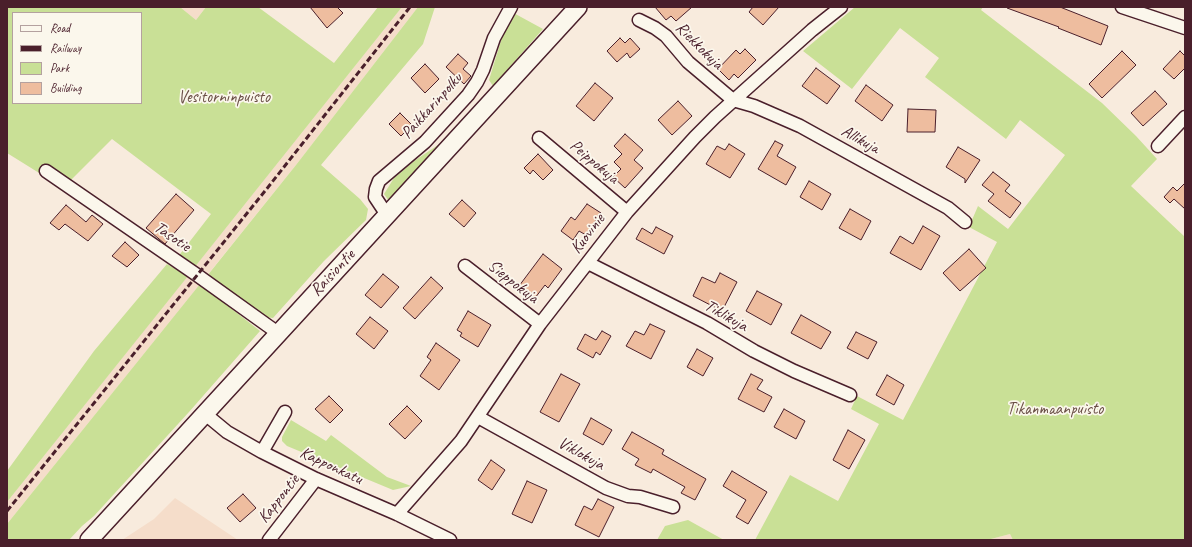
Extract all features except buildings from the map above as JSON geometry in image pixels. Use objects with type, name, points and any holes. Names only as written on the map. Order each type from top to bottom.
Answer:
[{"type":"main road","name":"Raisiontie","points":[[89,540],[578,7]]},
{"type":"street","name":"Paikkarinpolku","points":[[387,215],[375,197],[376,188],[379,181],[425,142],[468,95],[483,70],[494,38],[510,7]]},
{"type":"street","name":"Kuovinie","points":[[397,514],[461,441],[540,324],[627,212],[695,137],[733,100],[812,30],[841,7]]},
{"type":"street","points":[[1122,7],[1185,28]]},
{"type":"street","name":"Riekkokuja","points":[[639,20],[655,28],[666,36],[688,62],[733,100]]},
{"type":"street","name":"Allikuja","points":[[733,100],[754,106],[800,126],[948,208],[965,222]]},
{"type":"street","points":[[1158,146],[1185,117]]},
{"type":"street","name":"Peippokuja","points":[[539,138],[627,212]]},
{"type":"street","name":"Tasotie","points":[[46,171],[278,333]]},
{"type":"street","name":"Tiklikuja","points":[[588,263],[707,323],[754,351],[794,371],[850,395]]},
{"type":"street","name":"Sieppokuja","points":[[465,266],[540,324]]},
{"type":"street","points":[[262,452],[285,412]]},
{"type":"street","name":"Kapponkatu","points":[[204,414],[227,432],[262,452],[316,479],[397,514],[450,540]]},
{"type":"street","name":"Viklokuja","points":[[478,417],[606,488],[628,496],[640,497],[673,507]]},
{"type":"street","name":"Kappontie","points":[[269,540],[316,479]]},
{"type":"shaded area","points":[[180,7],[206,7],[196,20]]},
{"type":"shaded area","points":[[402,7],[418,7],[296,165],[7,524],[7,502]]},
{"type":"shaded area","points":[[175,498],[238,540],[122,540],[154,519]]},
{"type":"shaded area","points":[[1010,534],[1013,540],[987,540]]},
{"type":"green space","name":"Vesitorninpuisto","points":[[7,7],[180,7],[196,20],[206,7],[258,7],[334,63],[378,7],[402,7],[194,268],[177,258],[211,214],[112,139],[71,180],[50,166],[44,176],[7,153]]},
{"type":"green space","points":[[418,7],[435,7],[423,44],[321,165],[360,199],[368,209],[366,220],[324,261],[273,318],[265,317],[207,276],[296,165]]},
{"type":"green space","name":"Tikanmaanpuisto","points":[[855,7],[983,7],[981,10],[1102,103],[1157,159],[1131,186],[1185,237],[1185,540],[1013,540],[1010,534],[987,540],[755,540],[790,475],[838,501],[879,424],[851,409],[857,396],[903,420],[997,242],[969,227],[978,206],[1008,229],[1065,155],[1020,120],[1006,139],[925,77],[939,58],[900,28],[852,89],[803,51]]},
{"type":"green space","points":[[510,11],[543,29],[493,86],[489,80]]},
{"type":"green space","points":[[441,143],[389,201],[384,194],[394,178],[414,161]]},
{"type":"green space","points":[[167,264],[188,276],[7,502],[7,471],[94,351]]},
{"type":"green space","points":[[200,284],[260,331],[189,412],[94,516],[69,540],[7,540],[7,524]]},
{"type":"green space","points":[[291,420],[326,441],[331,435],[387,477],[411,486],[393,490],[287,446],[282,441],[282,437]]},
{"type":"green space","points":[[688,520],[724,540],[657,540],[665,526]]},
{"type":"railway","points":[[7,511],[269,186],[410,7]]}]
